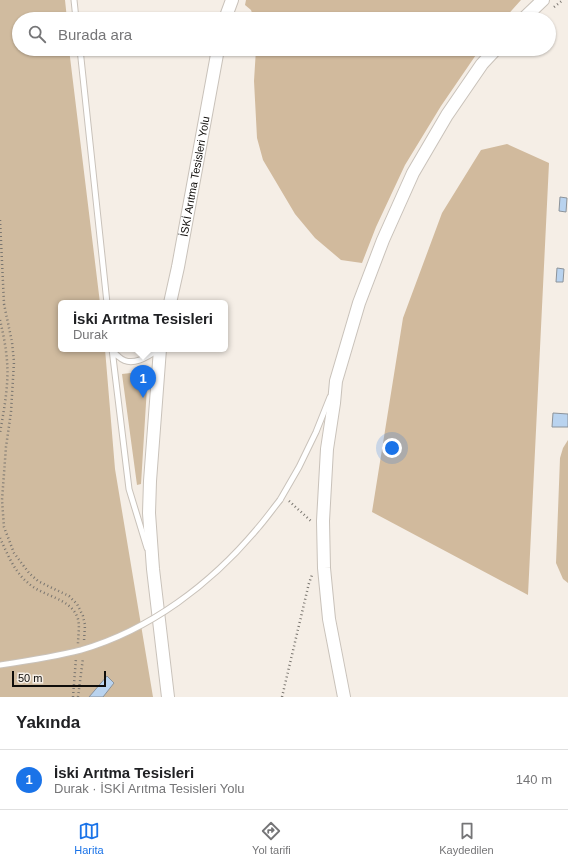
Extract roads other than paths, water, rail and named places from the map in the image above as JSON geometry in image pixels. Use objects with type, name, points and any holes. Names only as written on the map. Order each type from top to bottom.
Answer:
[{"type":"street","points":[[228,12],[232,0]]},
{"type":"street","points":[[530,12],[543,0]]},
{"type":"street","name":"İSKİ Arıtma Tesisleri Yolu","points":[[171,300],[217,56]]},
{"type":"street","points":[[344,697],[329,612],[324,568],[323,533],[327,448],[336,381],[359,303],[383,240],[413,173],[448,115],[482,64],[489,56]]},
{"type":"street","points":[[159,352],[149,513],[153,569],[168,697]]},
{"type":"lane","points":[[74,0],[75,12]]},
{"type":"lane","points":[[81,56],[107,300]]},
{"type":"lane","points":[[112,352],[129,489],[153,569]]},
{"type":"lane","points":[[114,352],[119,358],[136,362],[154,352]]},
{"type":"lane","points":[[0,665],[49,658],[81,650],[113,638],[144,623],[174,605],[203,583],[231,557],[256,530],[280,500],[299,467],[316,432],[336,381]]},
{"type":"place","name":"İski Arıtma Tesisleri","points":[[143,398]]}]
